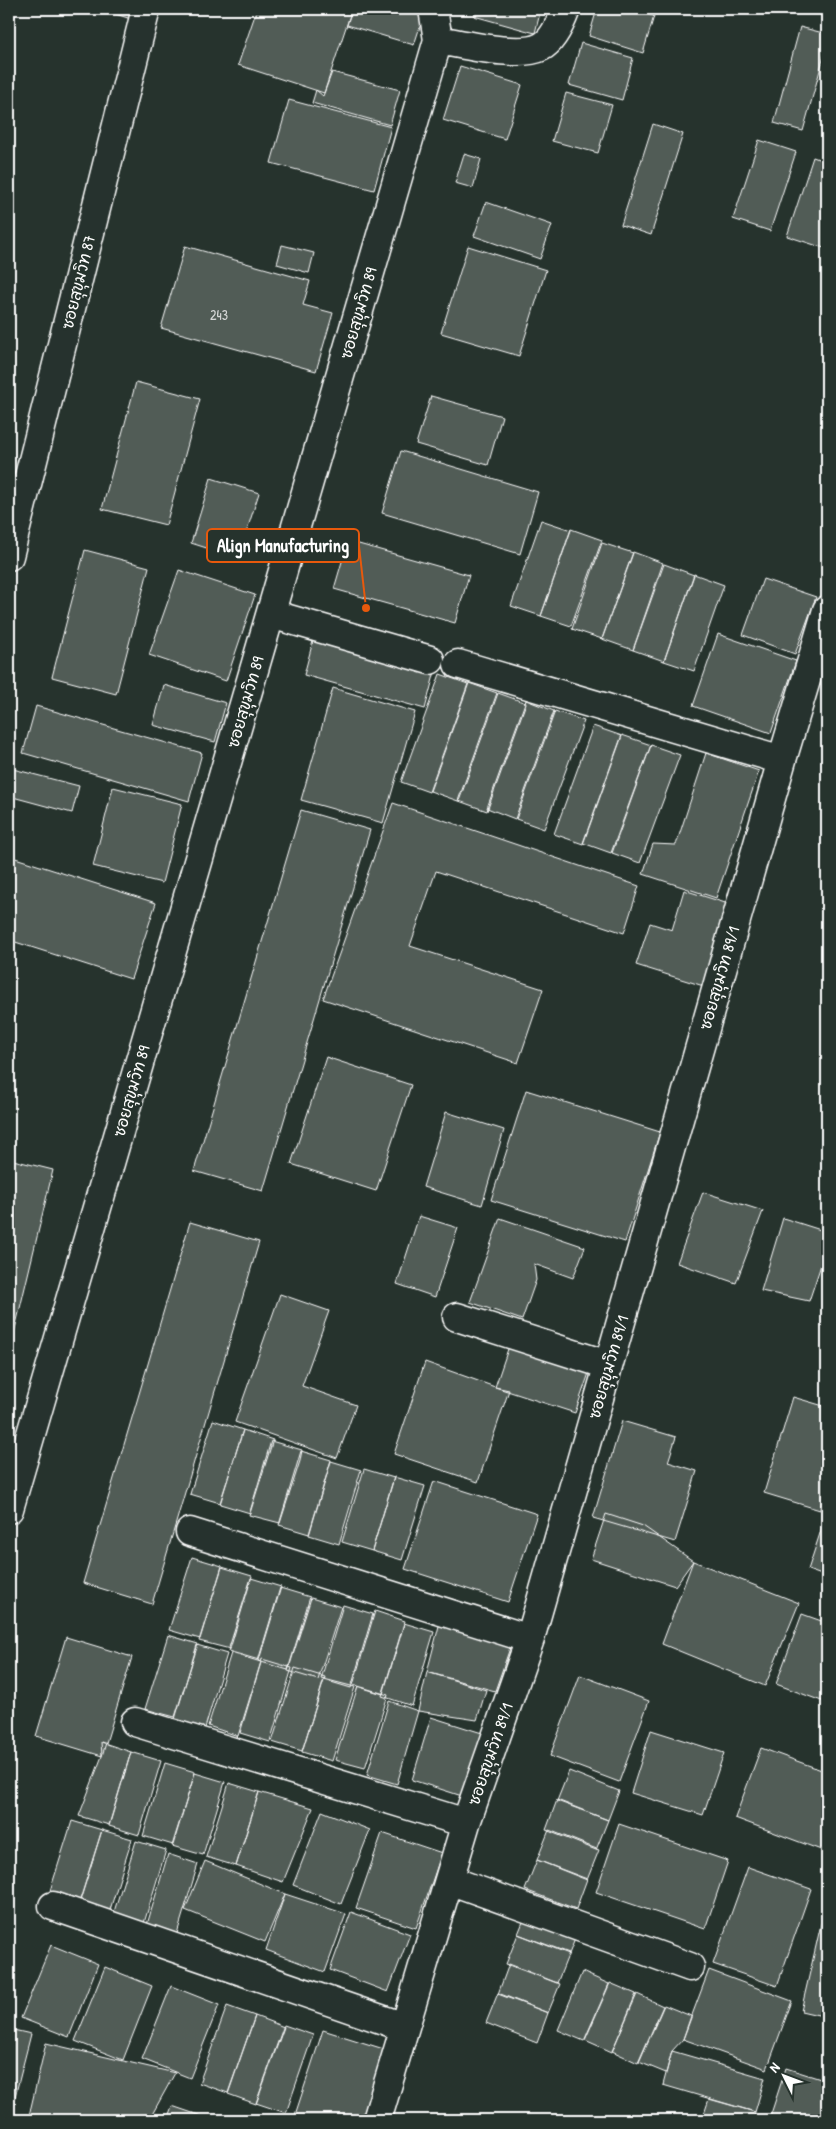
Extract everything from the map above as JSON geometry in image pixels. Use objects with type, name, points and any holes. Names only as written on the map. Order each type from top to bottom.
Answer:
[{"type":"street","name":"ซอยสุขุมวิท 87","points":[[9,556],[146,9]]},
{"type":"street","points":[[433,9],[438,40],[520,52],[542,46],[561,25],[566,9]]},
{"type":"street","name":"ซอยสุขุมวิท 89","points":[[9,1509],[438,40]]},
{"type":"street","name":"ซอยสุขุมวิท 89/1","points":[[377,2120],[466,1823],[530,1639],[782,760],[827,610]]},
{"type":"street","points":[[271,614],[430,660]]},
{"type":"street","points":[[458,664],[782,760]]},
{"type":"street","points":[[457,1317],[608,1365]]},
{"type":"street","points":[[190,1532],[530,1639]]},
{"type":"street","points":[[135,1722],[466,1823]]},
{"type":"street","points":[[449,1880],[690,1967]]},
{"type":"street","points":[[53,1906],[404,2027]]},
{"type":"building","points":[[100,9],[134,9],[131,19]]},
{"type":"building","points":[[257,9],[352,9],[324,93],[238,65]]},
{"type":"building","points":[[352,9],[419,9],[425,11],[414,45],[347,25]]},
{"type":"building","points":[[476,9],[541,9],[535,33],[474,16]]},
{"type":"building","points":[[597,9],[629,9],[654,16],[643,53],[589,36]]},
{"type":"building","points":[[800,27],[827,34],[827,45],[803,131],[774,123]]},
{"type":"building","points":[[581,43],[633,58],[622,100],[569,85]]},
{"type":"building","points":[[460,66],[522,85],[505,139],[443,120]]},
{"type":"building","points":[[332,72],[400,90],[390,125],[312,103],[316,90],[323,96]]},
{"type":"building","points":[[566,93],[612,105],[598,153],[552,141]]},
{"type":"building","points":[[289,100],[391,127],[374,190],[271,163]]},
{"type":"building","points":[[653,124],[683,134],[651,235],[621,225]]},
{"type":"building","points":[[759,140],[796,152],[770,231],[733,219]]},
{"type":"building","points":[[464,154],[481,159],[473,188],[455,183]]},
{"type":"building","points":[[813,157],[827,162],[827,237],[824,248],[787,236]]},
{"type":"building","points":[[486,202],[552,225],[540,259],[474,236]]},
{"type":"building","points":[[282,245],[314,253],[309,273],[277,264]]},
{"type":"building","points":[[185,246],[310,281],[303,305],[333,313],[316,371],[161,328]]},
{"type":"building","points":[[468,246],[546,270],[519,356],[441,333]]},
{"type":"building","points":[[136,382],[200,399],[166,525],[102,509]]},
{"type":"building","points":[[431,396],[502,416],[488,465],[416,444]]},
{"type":"building","points":[[401,451],[538,492],[520,554],[382,513]]},
{"type":"building","points":[[211,478],[259,493],[238,558],[191,543]]},
{"type":"building","points":[[541,520],[571,530],[541,616],[511,606]]},
{"type":"building","points":[[571,529],[602,540],[571,626],[541,616]]},
{"type":"building","points":[[348,541],[469,575],[455,623],[334,589]]},
{"type":"building","points":[[602,543],[633,553],[602,639],[572,629]]},
{"type":"building","points":[[85,550],[149,567],[116,694],[52,677]]},
{"type":"building","points":[[633,552],[663,563],[633,650],[602,639]]},
{"type":"building","points":[[664,564],[694,575],[664,661],[633,650]]},
{"type":"building","points":[[179,570],[255,595],[226,681],[149,655]]},
{"type":"building","points":[[694,574],[724,585],[694,671],[664,661]]},
{"type":"building","points":[[763,579],[816,597],[795,654],[743,635]]},
{"type":"building","points":[[317,626],[438,660],[425,709],[304,675]]},
{"type":"building","points":[[718,634],[796,661],[771,733],[693,706]]},
{"type":"building","points":[[440,674],[468,684],[429,792],[401,782]]},
{"type":"building","points":[[469,683],[497,693],[458,801],[430,791]]},
{"type":"building","points":[[164,685],[226,703],[215,742],[153,725]]},
{"type":"building","points":[[333,688],[415,712],[383,823],[301,800]]},
{"type":"building","points":[[498,693],[526,703],[487,811],[459,801]]},
{"type":"building","points":[[526,700],[554,711],[515,819],[487,808]]},
{"type":"building","points":[[36,706],[202,753],[189,801],[23,753]]},
{"type":"building","points":[[555,711],[584,721],[544,829],[516,819]]},
{"type":"building","points":[[593,726],[622,736],[583,844],[554,834]]},
{"type":"building","points":[[622,735],[651,745],[611,853],[583,843]]},
{"type":"building","points":[[651,745],[680,755],[640,863],[612,853]]},
{"type":"building","points":[[706,753],[759,771],[716,898],[643,874],[653,844],[676,845]]},
{"type":"building","points":[[9,768],[79,786],[72,813],[9,796]]},
{"type":"building","points":[[113,787],[182,804],[162,883],[93,866]]},
{"type":"building","points":[[393,803],[639,886],[624,933],[436,871],[410,946],[543,989],[518,1063],[323,999]]},
{"type":"building","points":[[301,810],[370,830],[263,1191],[194,1171]]},
{"type":"building","points":[[9,856],[156,903],[131,979],[9,940]]},
{"type":"building","points":[[684,890],[735,906],[710,988],[636,965],[650,923],[672,930]]},
{"type":"building","points":[[326,1057],[411,1085],[376,1191],[291,1164]]},
{"type":"building","points":[[526,1090],[660,1132],[625,1242],[491,1200]]},
{"type":"building","points":[[446,1112],[504,1130],[482,1205],[423,1187]]},
{"type":"building","points":[[9,1159],[53,1170],[10,1350],[9,1350]]},
{"type":"building","points":[[703,1192],[763,1211],[736,1283],[677,1263]]},
{"type":"building","points":[[419,1216],[458,1228],[435,1297],[397,1284]]},
{"type":"building","points":[[500,1218],[585,1247],[573,1278],[534,1264],[536,1280],[522,1320],[470,1302]]},
{"type":"building","points":[[783,1218],[827,1232],[827,1247],[809,1301],[761,1291]]},
{"type":"building","points":[[190,1222],[259,1242],[152,1604],[83,1583]]},
{"type":"building","points":[[280,1294],[329,1311],[302,1386],[356,1405],[337,1458],[235,1422]]},
{"type":"building","points":[[509,1346],[589,1373],[575,1413],[495,1387]]},
{"type":"building","points":[[425,1362],[495,1387],[509,1390],[478,1482],[394,1454]]},
{"type":"building","points":[[793,1397],[827,1407],[827,1485],[820,1510],[764,1493]]},
{"type":"building","points":[[213,1420],[243,1430],[220,1503],[190,1494]]},
{"type":"building","points":[[622,1421],[676,1437],[668,1462],[697,1471],[675,1542],[593,1518]]},
{"type":"building","points":[[243,1430],[273,1440],[250,1513],[220,1504]]},
{"type":"building","points":[[271,1441],[302,1450],[280,1523],[249,1515]]},
{"type":"building","points":[[301,1451],[331,1460],[309,1534],[279,1525]]},
{"type":"building","points":[[331,1461],[361,1470],[339,1544],[309,1535]]},
{"type":"building","points":[[364,1469],[394,1478],[372,1551],[342,1542]]},
{"type":"building","points":[[394,1477],[425,1486],[402,1560],[372,1551]]},
{"type":"building","points":[[434,1481],[537,1514],[508,1602],[405,1569]]},
{"type":"building","points":[[827,1512],[827,1577],[808,1570]]},
{"type":"building","points":[[606,1514],[643,1526],[693,1561],[675,1586],[591,1559]]},
{"type":"building","points":[[192,1557],[222,1566],[200,1639],[169,1630]]},
{"type":"building","points":[[693,1561],[799,1603],[765,1686],[662,1644]]},
{"type":"building","points":[[222,1567],[252,1576],[230,1649],[199,1641]]},
{"type":"building","points":[[251,1578],[281,1587],[259,1660],[228,1651]]},
{"type":"building","points":[[280,1588],[310,1597],[288,1670],[258,1661]]},
{"type":"building","points":[[311,1598],[341,1607],[318,1680],[288,1671]]},
{"type":"building","points":[[343,1605],[373,1614],[351,1688],[321,1679]]},
{"type":"building","points":[[375,1611],[405,1621],[383,1694],[353,1685]]},
{"type":"building","points":[[802,1614],[827,1623],[827,1703],[776,1684]]},
{"type":"building","points":[[440,1622],[511,1645],[495,1691],[427,1672]]},
{"type":"building","points":[[404,1623],[434,1632],[412,1706],[382,1696]]},
{"type":"building","points":[[168,1635],[198,1644],[175,1717],[145,1709]]},
{"type":"building","points":[[66,1637],[132,1657],[102,1756],[36,1736]]},
{"type":"building","points":[[197,1645],[227,1654],[205,1728],[175,1719]]},
{"type":"building","points":[[231,1653],[261,1662],[238,1736],[208,1726]]},
{"type":"building","points":[[262,1659],[292,1668],[270,1742],[240,1733]]},
{"type":"building","points":[[295,1668],[325,1677],[302,1751],[272,1742]]},
{"type":"building","points":[[427,1672],[486,1690],[477,1720],[418,1711]]},
{"type":"building","points":[[580,1675],[649,1701],[619,1782],[550,1756]]},
{"type":"building","points":[[324,1679],[355,1687],[332,1761],[302,1752]]},
{"type":"building","points":[[358,1686],[388,1695],[365,1768],[335,1760]]},
{"type":"building","points":[[389,1701],[418,1711],[397,1784],[367,1775]]},
{"type":"building","points":[[431,1717],[482,1733],[462,1796],[412,1780]]},
{"type":"building","points":[[651,1730],[724,1753],[703,1815],[631,1793]]},
{"type":"building","points":[[101,1742],[131,1752],[109,1825],[79,1816],[102,1756]]},
{"type":"building","points":[[761,1748],[827,1772],[827,1834],[821,1850],[735,1818]]},
{"type":"building","points":[[131,1752],[161,1761],[139,1835],[109,1826]]},
{"type":"building","points":[[165,1763],[195,1772],[173,1845],[143,1836]]},
{"type":"building","points":[[569,1771],[619,1791],[608,1820],[557,1801]]},
{"type":"building","points":[[195,1773],[225,1782],[203,1855],[172,1846]]},
{"type":"building","points":[[229,1783],[259,1792],[236,1866],[206,1857]]},
{"type":"building","points":[[259,1792],[313,1808],[283,1882],[236,1866]]},
{"type":"building","points":[[557,1800],[608,1820],[596,1850],[546,1830]]},
{"type":"building","points":[[322,1811],[370,1830],[341,1904],[293,1885]]},
{"type":"building","points":[[72,1821],[102,1830],[79,1903],[49,1894]]},
{"type":"building","points":[[619,1824],[728,1861],[705,1929],[596,1892]]},
{"type":"building","points":[[102,1830],[132,1839],[109,1913],[79,1904]]},
{"type":"building","points":[[549,1830],[599,1850],[587,1880],[537,1860]]},
{"type":"building","points":[[382,1833],[442,1853],[416,1928],[356,1908]]},
{"type":"building","points":[[136,1841],[166,1850],[144,1923],[113,1915]]},
{"type":"building","points":[[168,1854],[198,1864],[176,1937],[146,1928]]},
{"type":"building","points":[[827,1854],[827,1873],[823,1872]]},
{"type":"building","points":[[537,1860],[587,1879],[576,1909],[525,1890]]},
{"type":"building","points":[[205,1861],[285,1894],[265,1942],[185,1910]]},
{"type":"building","points":[[748,1867],[811,1889],[777,1986],[713,1964]]},
{"type":"building","points":[[285,1894],[346,1914],[325,1972],[266,1950]]},
{"type":"building","points":[[827,1898],[827,2017],[801,2011]]},
{"type":"building","points":[[530,1905],[581,1924],[569,1954],[518,1934]]},
{"type":"building","points":[[351,1912],[410,1934],[388,1992],[330,1970]]},
{"type":"building","points":[[518,1934],[569,1953],[557,1983],[506,1964]]},
{"type":"building","points":[[51,1945],[98,1964],[69,2037],[21,2018]]},
{"type":"building","points":[[509,1964],[560,1984],[548,2013],[498,1994]]},
{"type":"building","points":[[105,1967],[152,1986],[123,2060],[75,2041]]},
{"type":"building","points":[[709,1970],[792,2001],[767,2069],[683,2039]]},
{"type":"building","points":[[582,1972],[609,1984],[584,2041],[558,2030]]},
{"type":"building","points":[[610,1983],[636,1994],[612,2052],[585,2040]]},
{"type":"building","points":[[171,1986],[219,2005],[190,2078],[142,2059]]},
{"type":"building","points":[[498,1993],[548,2013],[537,2043],[486,2023]]},
{"type":"building","points":[[637,1994],[663,2006],[638,2063],[612,2051]]},
{"type":"building","points":[[664,2005],[691,2016],[683,2039],[672,2051],[666,2073],[639,2062]]},
{"type":"building","points":[[227,2006],[255,2016],[228,2093],[199,2083]]},
{"type":"building","points":[[255,2016],[284,2027],[256,2104],[228,2094]]},
{"type":"building","points":[[284,2025],[313,2035],[286,2113],[256,2103]]},
{"type":"building","points":[[9,2029],[31,2034],[9,2120]]},
{"type":"building","points":[[323,2030],[387,2050],[364,2120],[310,2120],[295,2115]]},
{"type":"building","points":[[46,2043],[175,2073],[149,2120],[28,2120]]},
{"type":"building","points":[[672,2051],[765,2078],[755,2112],[663,2085]]},
{"type":"building","points":[[786,2068],[827,2081],[827,2120],[769,2120]]},
{"type":"building","points":[[709,2099],[755,2112],[753,2120],[702,2120]]},
{"type":"building","points":[[172,2106],[213,2120],[167,2120]]},
{"type":"place","name":"Align Manufacturing","points":[[366,608]]}]
